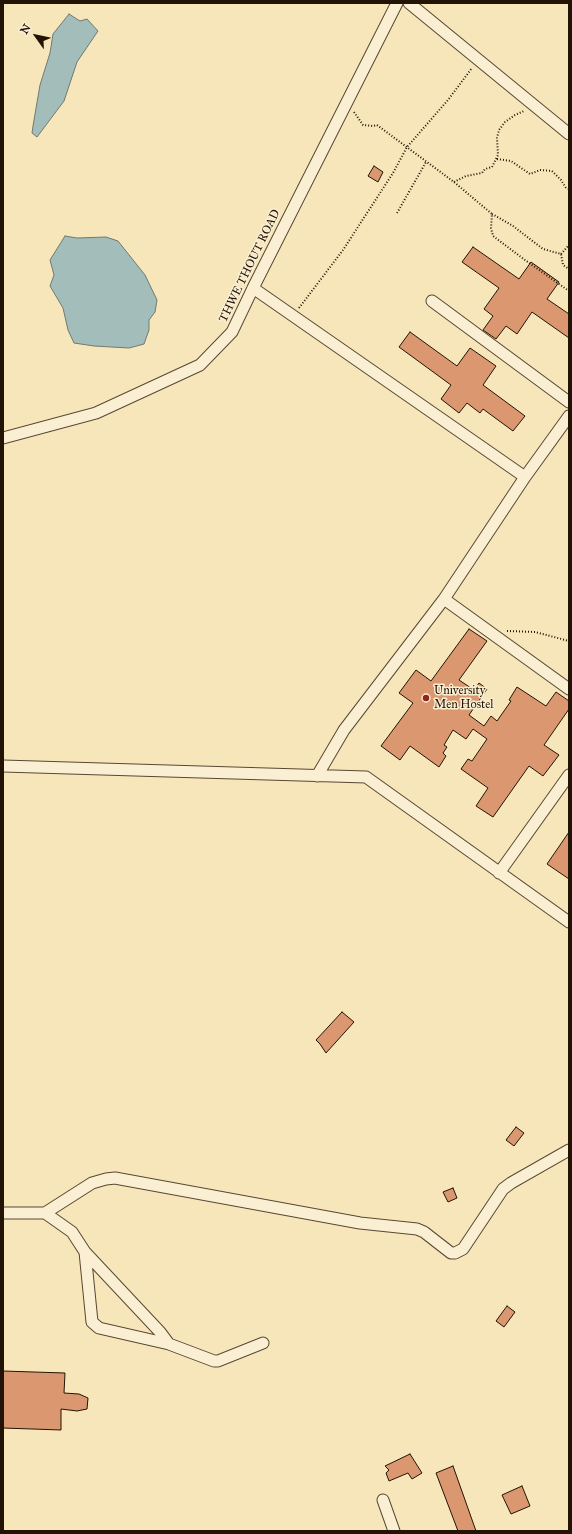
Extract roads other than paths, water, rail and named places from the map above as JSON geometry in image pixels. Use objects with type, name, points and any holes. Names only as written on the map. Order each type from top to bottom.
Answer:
[{"type":"street","name":"THWE THOUT ROAD","points":[[3,438],[96,413],[200,364],[232,332],[397,3]]},
{"type":"street","points":[[409,3],[569,134]]},
{"type":"street","points":[[253,288],[525,477]]},
{"type":"street","points":[[432,301],[569,402]]},
{"type":"street","points":[[317,776],[344,730],[444,599],[525,477],[569,416]]},
{"type":"street","points":[[444,599],[569,688]]},
{"type":"street","points":[[3,766],[366,777],[569,922]]},
{"type":"street","points":[[499,873],[569,775]]},
{"type":"street","points":[[3,1213],[45,1213],[92,1183],[116,1178],[360,1223],[417,1229],[424,1232],[451,1252],[455,1253],[464,1249],[503,1189],[569,1150]]},
{"type":"street","points":[[45,1213],[72,1232],[85,1252],[160,1332],[169,1344]]},
{"type":"street","points":[[85,1252],[92,1322],[99,1328],[169,1344],[214,1361],[218,1361],[263,1343]]},
{"type":"street","points":[[382,1500],[394,1531]]},
{"type":"water","points":[[69,14],[80,21],[87,19],[98,31],[77,62],[64,101],[37,137],[32,133],[33,126],[40,85],[50,53],[53,34]]},
{"type":"water","points":[[65,236],[77,238],[106,237],[118,241],[145,275],[157,300],[155,312],[149,320],[149,330],[144,344],[129,348],[74,343],[68,330],[63,308],[50,286],[54,275],[50,260]]},
{"type":"place","name":"University Men Hostel","points":[[426,698]]}]
